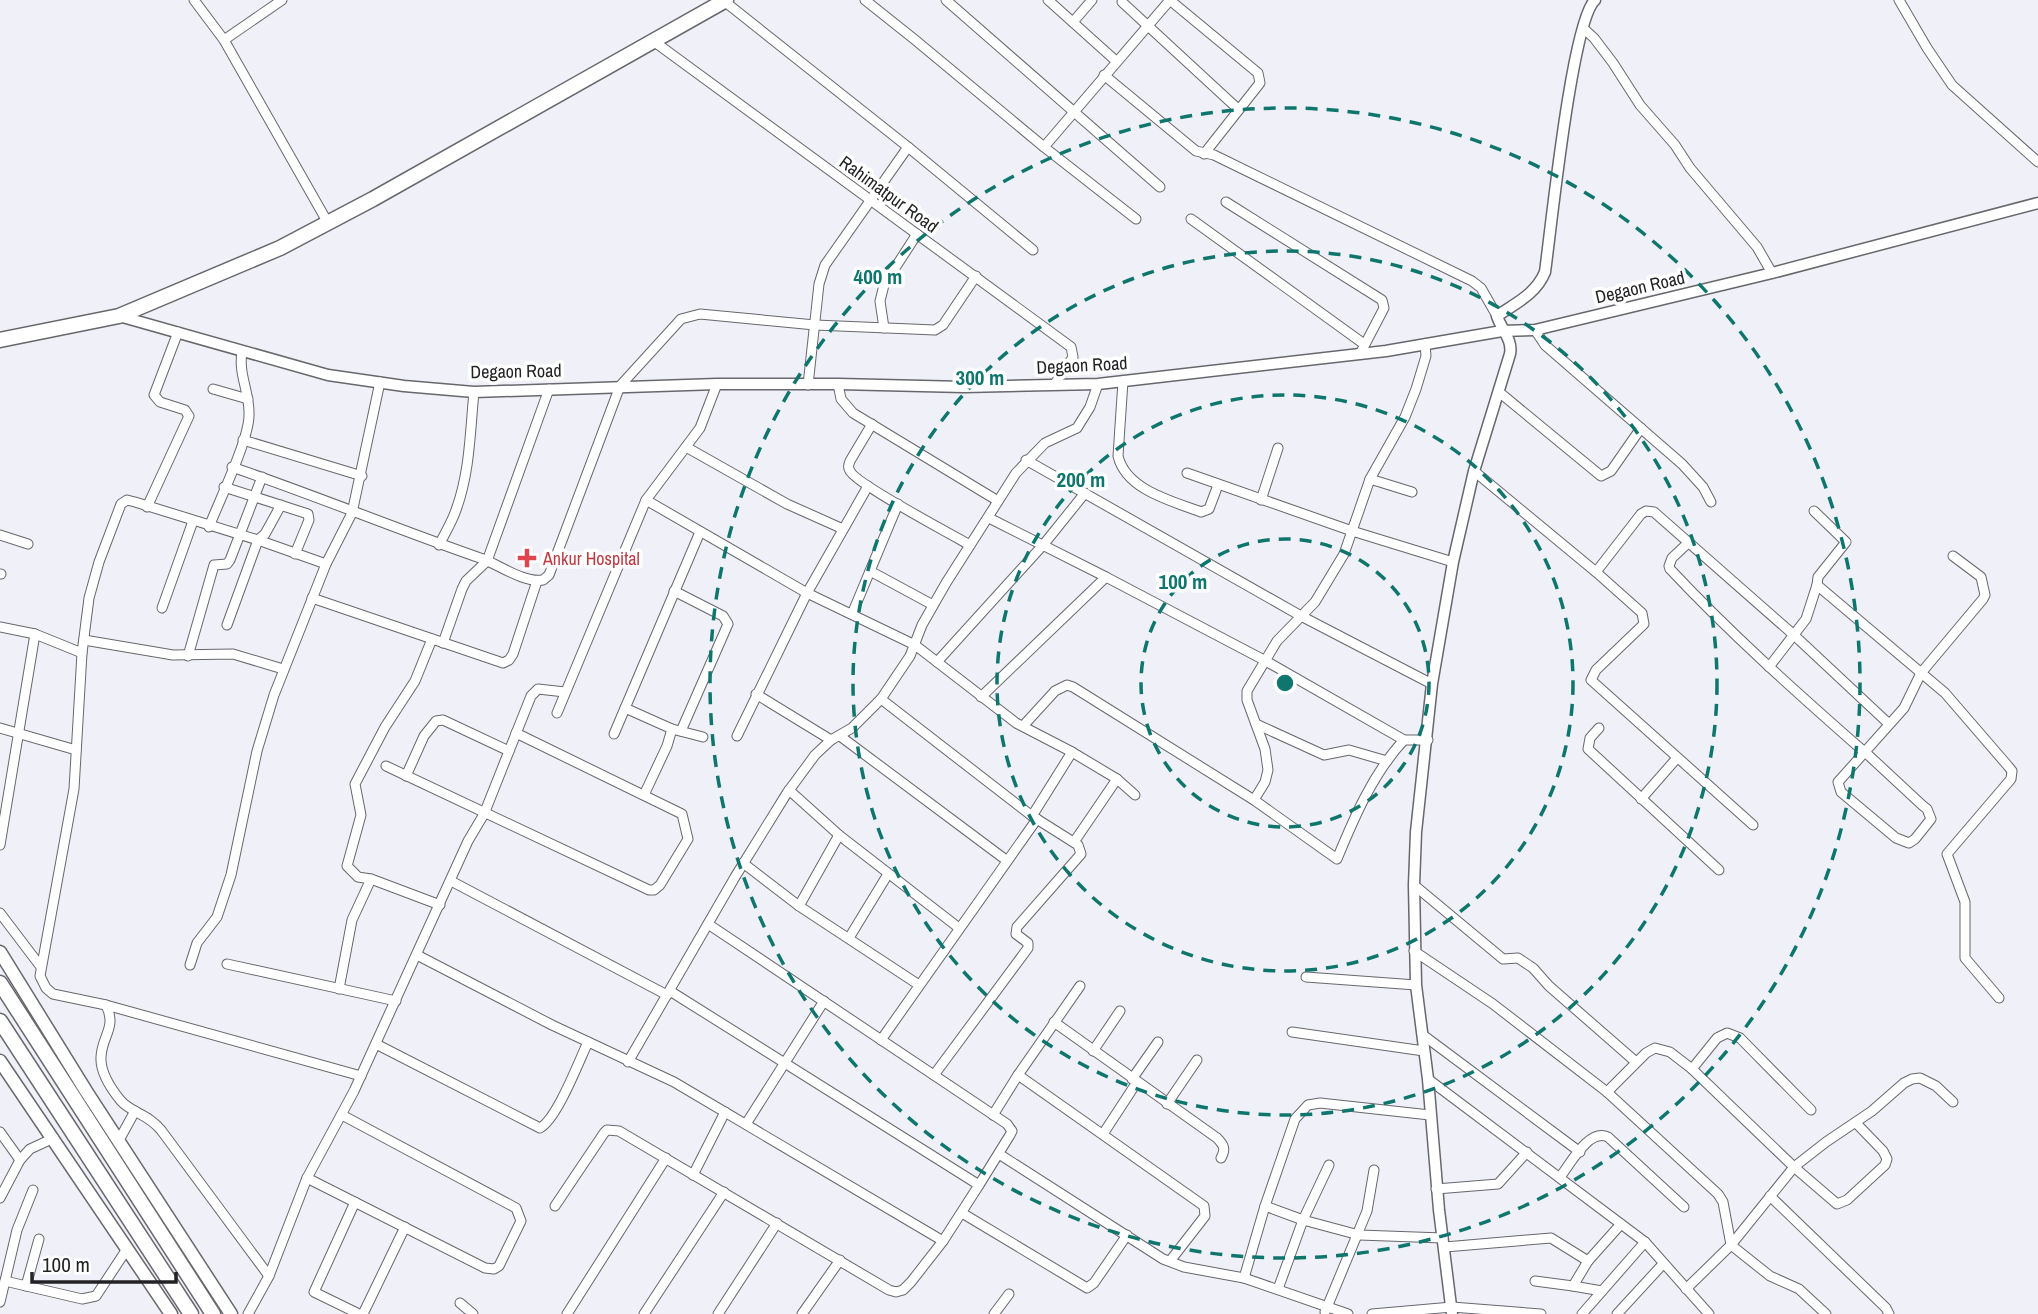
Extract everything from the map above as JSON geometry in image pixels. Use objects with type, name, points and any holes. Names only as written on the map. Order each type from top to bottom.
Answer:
[{"type":"main road","points":[[0,340],[119,316],[280,248],[725,0]]},
{"type":"main road","points":[[0,952],[118,1142],[231,1314]]},
{"type":"main road","points":[[0,984],[213,1314]]},
{"type":"main road","points":[[0,1021],[191,1314]]},
{"type":"main road","points":[[0,1061],[171,1314]]},
{"type":"street","points":[[194,0],[223,40],[328,223]]},
{"type":"street","points":[[223,40],[282,0]]},
{"type":"street","points":[[725,0],[1033,250]]},
{"type":"street","points":[[864,0],[1136,219]]},
{"type":"street","points":[[946,0],[1160,187]]},
{"type":"street","points":[[1048,0],[1116,61]]},
{"type":"street","points":[[1073,22],[1092,0]]},
{"type":"street","points":[[1044,146],[1171,0],[1258,72],[1260,83],[1204,154]]},
{"type":"street","points":[[1899,0],[1952,85],[2038,162]]},
{"type":"street","points":[[1122,2],[1238,109]]},
{"type":"street","points":[[1497,316],[1534,292],[1541,284],[1545,272],[1559,161],[1583,28],[1591,2]]},
{"type":"street","points":[[1583,28],[1594,38],[1640,105],[1675,145],[1690,168],[1757,247],[1772,273]]},
{"type":"street","name":"Rahimatpur Road","points":[[652,40],[1071,347],[1073,357],[1054,385]]},
{"type":"street","points":[[1104,75],[1189,146],[1204,154],[1214,155],[1472,281],[1481,288],[1502,331],[1510,341],[1511,348],[1474,471],[1453,562],[1432,684],[1416,832],[1416,985],[1428,1079],[1436,1189],[1452,1311]]},
{"type":"street","points":[[808,385],[819,284],[825,265],[908,147]]},
{"type":"street","points":[[1191,219],[1362,349],[1384,308],[1382,300],[1226,202]]},
{"type":"street","name":"Degaon Road","points":[[119,316],[328,375],[474,392],[717,384],[964,387],[1098,384],[1362,349],[1425,344],[1502,331],[1535,330],[1772,273],[2038,203]]},
{"type":"street","points":[[884,328],[880,301],[884,285],[917,234]]},
{"type":"street","points":[[232,467],[537,581],[543,580],[549,575],[620,386],[681,319],[700,314],[815,325],[940,328],[976,276]]},
{"type":"street","points":[[1535,330],[1545,345],[1694,475],[1712,502]]},
{"type":"street","points":[[148,507],[189,416],[185,410],[160,402],[154,395],[178,332]]},
{"type":"street","points":[[1254,800],[1265,782],[1268,770],[1265,749],[1247,700],[1247,691],[1264,660],[1289,627],[1315,602],[1344,554],[1370,479],[1401,425],[1416,389],[1426,356],[1425,344]]},
{"type":"street","points":[[209,527],[243,440],[249,417],[248,398],[241,373],[242,352]]},
{"type":"street","points":[[1123,381],[1118,456],[1120,465],[1129,477],[1156,494],[1201,512],[1209,509],[1218,485]]},
{"type":"street","points":[[190,965],[197,943],[217,917],[231,875],[262,734],[283,669],[326,564],[352,513],[380,382]]},
{"type":"street","points":[[556,713],[646,500],[686,447],[710,407],[717,384]]},
{"type":"street","points":[[838,384],[841,399],[846,406],[998,501]]},
{"type":"street","points":[[628,1062],[743,863],[789,790],[815,755],[852,728],[881,699],[897,678],[933,605],[1026,460],[1045,443],[1077,428],[1084,419],[1098,384]]},
{"type":"street","points":[[443,643],[461,589],[487,561],[549,388]]},
{"type":"street","points":[[213,389],[248,398]]},
{"type":"street","points":[[439,545],[456,512],[463,487],[470,449],[474,392]]},
{"type":"street","points":[[1499,392],[1601,476],[1611,471],[1641,428]]},
{"type":"street","points":[[872,424],[848,467],[850,473],[970,545]]},
{"type":"street","points":[[243,440],[362,476]]},
{"type":"street","points":[[686,447],[764,492],[843,529]]},
{"type":"street","points":[[1261,500],[1278,448]]},
{"type":"street","points":[[1026,460],[1301,616],[1432,684]]},
{"type":"street","points":[[1474,471],[1642,613],[1644,624],[1596,670],[1591,680],[1753,825]]},
{"type":"street","points":[[1187,473],[1352,531],[1453,562]]},
{"type":"street","points":[[188,656],[214,565],[227,564],[230,560],[262,477]]},
{"type":"street","points":[[1370,479],[1412,492]]},
{"type":"street","points":[[737,736],[807,593],[868,486]]},
{"type":"street","points":[[225,487],[310,516],[295,554]]},
{"type":"street","points":[[937,662],[1044,544],[1085,493]]},
{"type":"street","points":[[326,564],[127,500],[117,510],[89,598],[82,653],[74,789],[41,967],[41,982],[53,994],[106,1005],[361,1076]]},
{"type":"street","points":[[646,500],[807,593],[915,645],[1023,726],[1117,779],[1135,795]]},
{"type":"street","points":[[852,614],[898,503]]},
{"type":"street","points":[[227,625],[258,540],[265,534],[281,505]]},
{"type":"street","points":[[1595,572],[1646,511],[1654,512],[1795,636],[1889,724]]},
{"type":"street","points":[[1769,667],[1806,619],[1821,573],[1846,542],[1814,511]]},
{"type":"street","points":[[989,518],[1044,544],[1264,660],[1404,740],[1428,740]]},
{"type":"street","points":[[162,608],[193,521]]},
{"type":"street","points":[[614,734],[700,532]]},
{"type":"street","points":[[0,535],[28,544]]},
{"type":"street","points":[[1688,543],[1672,558],[1670,569],[1769,667],[1865,752],[1927,809],[1931,819],[1909,843],[1896,838],[1838,787],[1842,777],[1865,752],[1889,724],[1904,708],[1921,673],[1984,595],[1981,577],[1953,556]]},
{"type":"street","points":[[870,571],[933,605]]},
{"type":"street","points":[[981,697],[1105,577]]},
{"type":"street","points":[[312,598],[506,663],[513,654],[537,581]]},
{"type":"street","points":[[1817,584],[1945,693],[2012,772],[2005,787],[1947,854],[1965,902],[1965,958],[1999,998]]},
{"type":"street","points":[[644,795],[728,625],[723,616],[674,591]]},
{"type":"street","points":[[0,626],[35,634],[82,653]]},
{"type":"street","points":[[0,845],[35,634]]},
{"type":"street","points":[[432,639],[415,681],[385,727],[355,784],[362,815],[347,866],[358,877],[371,879],[440,905]]},
{"type":"street","points":[[84,640],[188,656],[233,654],[283,669]]},
{"type":"street","points":[[1023,726],[1055,691],[1067,685],[1254,800],[1337,859],[1354,818],[1387,761],[1404,740]]},
{"type":"street","points":[[248,1314],[269,1276],[307,1178],[361,1076],[468,841],[484,814],[535,691],[544,689],[565,692]]},
{"type":"street","points":[[756,694],[836,738],[1006,860]]},
{"type":"street","points":[[881,699],[1034,818],[1081,847],[1082,854],[1015,931],[1028,943],[1028,948],[934,1075]]},
{"type":"street","points":[[625,708],[676,730],[703,737]]},
{"type":"street","points":[[407,776],[424,736],[436,721],[443,720],[509,751]]},
{"type":"street","points":[[1256,724],[1324,755],[1349,750],[1387,761]]},
{"type":"street","points":[[0,728],[76,750]]},
{"type":"street","points":[[1599,728],[1590,738],[1588,750],[1719,870]]},
{"type":"street","points":[[386,766],[649,890],[660,885],[688,839],[682,814],[516,733]]},
{"type":"street","points":[[881,1040],[1034,818],[1072,752]]},
{"type":"street","points":[[1641,799],[1677,758]]},
{"type":"street","points":[[1074,842],[1117,779]]},
{"type":"street","points":[[789,790],[839,835],[959,928]]},
{"type":"street","points":[[799,905],[839,835]]},
{"type":"street","points":[[743,863],[799,905],[919,985]]},
{"type":"street","points":[[849,938],[888,874]]},
{"type":"street","points":[[339,989],[352,920],[371,879]]},
{"type":"street","points":[[451,881],[668,993],[979,1185]]},
{"type":"street","points":[[1414,885],[1503,959],[1518,958],[1533,968],[1549,986],[1636,1062]]},
{"type":"street","points":[[0,913],[41,967]]},
{"type":"street","points":[[555,1206],[607,1130],[619,1131],[896,1292],[903,1290],[911,1282],[943,1241],[1012,1132],[1007,1124],[708,924]]},
{"type":"street","points":[[1414,951],[1493,1004],[1607,1092],[1718,1194],[1723,1202],[1731,1245],[1770,1276],[1799,1289],[1826,1314]]},
{"type":"street","points":[[417,955],[628,1062],[674,1082],[943,1241]]},
{"type":"street","points":[[227,964],[396,1001]]},
{"type":"street","points":[[1306,977],[1416,985]]},
{"type":"street","points":[[993,1115],[1080,986]]},
{"type":"street","points":[[746,1124],[824,1002]]},
{"type":"street","points":[[106,1005],[112,1017],[103,1046],[102,1068],[121,1101],[149,1117],[161,1130],[269,1276]]},
{"type":"street","points":[[1093,1051],[1120,1011]]},
{"type":"street","points":[[1054,1023],[1217,1138],[1224,1145],[1221,1158]]},
{"type":"street","points":[[1292,1031],[1424,1051]]},
{"type":"street","points":[[1692,1069],[1717,1038],[1727,1033],[1733,1034],[1811,1110]]},
{"type":"street","points":[[1423,1035],[1580,1152]]},
{"type":"street","points":[[376,1044],[540,1128],[546,1125],[555,1111],[588,1042]]},
{"type":"street","points":[[1103,1134],[1157,1042]]},
{"type":"street","points":[[1607,1092],[1646,1053],[1662,1048],[1692,1069],[1794,1167],[1837,1204],[1843,1203],[1885,1165],[1887,1160],[1883,1151],[1856,1123]]},
{"type":"street","points":[[1167,1104],[1197,1060]]},
{"type":"street","points":[[1018,1075],[1204,1206],[1205,1216],[1170,1261]]},
{"type":"street","points":[[1428,1079],[1645,1242],[1709,1314]]},
{"type":"street","points":[[1686,1289],[1731,1245],[1794,1167],[1912,1079],[1920,1079],[1936,1086],[1954,1102]]},
{"type":"street","points":[[1244,1279],[1265,1206],[1295,1119],[1308,1105],[1320,1103],[1430,1115]]},
{"type":"street","points":[[118,1142],[135,1111]]},
{"type":"street","points":[[693,1175],[725,1111]]},
{"type":"street","points":[[307,1178],[485,1268],[494,1269],[499,1266],[520,1221],[519,1213],[512,1205],[342,1115]]},
{"type":"street","points":[[0,1132],[20,1160]]},
{"type":"street","points":[[1560,1177],[1595,1136],[1601,1134],[1684,1206]]},
{"type":"street","points":[[0,1198],[20,1160],[30,1149],[54,1138]]},
{"type":"street","points":[[1436,1189],[1498,1184],[1527,1152]]},
{"type":"street","points":[[999,1154],[1127,1236],[1184,1268],[1244,1279],[1278,1289],[1325,1311],[1348,1314]]},
{"type":"street","points":[[567,1314],[666,1158]]},
{"type":"street","points":[[1278,1289],[1303,1220],[1329,1165]]},
{"type":"street","points":[[1325,1311],[1359,1235],[1367,1211],[1374,1170]]},
{"type":"street","points":[[0,1302],[17,1230],[33,1190]]},
{"type":"street","points":[[644,1314],[724,1192]]},
{"type":"street","points":[[1770,1196],[1886,1308],[1889,1314]]},
{"type":"street","points":[[355,1202],[314,1292],[361,1314],[405,1227]]},
{"type":"street","points":[[1265,1206],[1303,1220],[1359,1235],[1444,1243],[1551,1238],[1588,1261]]},
{"type":"street","points":[[962,1213],[1087,1288],[1094,1283],[1127,1236]]},
{"type":"street","points":[[718,1314],[777,1223]]},
{"type":"street","points":[[1573,1286],[1588,1261],[1621,1224]]},
{"type":"street","points":[[26,1286],[39,1239]]},
{"type":"street","points":[[1582,1314],[1645,1242]]},
{"type":"street","points":[[5,1281],[82,1299],[96,1296],[127,1249]]},
{"type":"street","points":[[802,1314],[840,1260]]},
{"type":"street","points":[[1617,1314],[1663,1264]]},
{"type":"street","points":[[1535,1280],[1602,1291]]},
{"type":"street","points":[[994,1314],[1009,1294]]},
{"type":"street","points":[[460,1303],[473,1314]]},
{"type":"street","points":[[1372,1314],[1452,1311],[1541,1314]]},
{"type":"place","name":"Ankur Hospital","points":[[527,558]]}]
